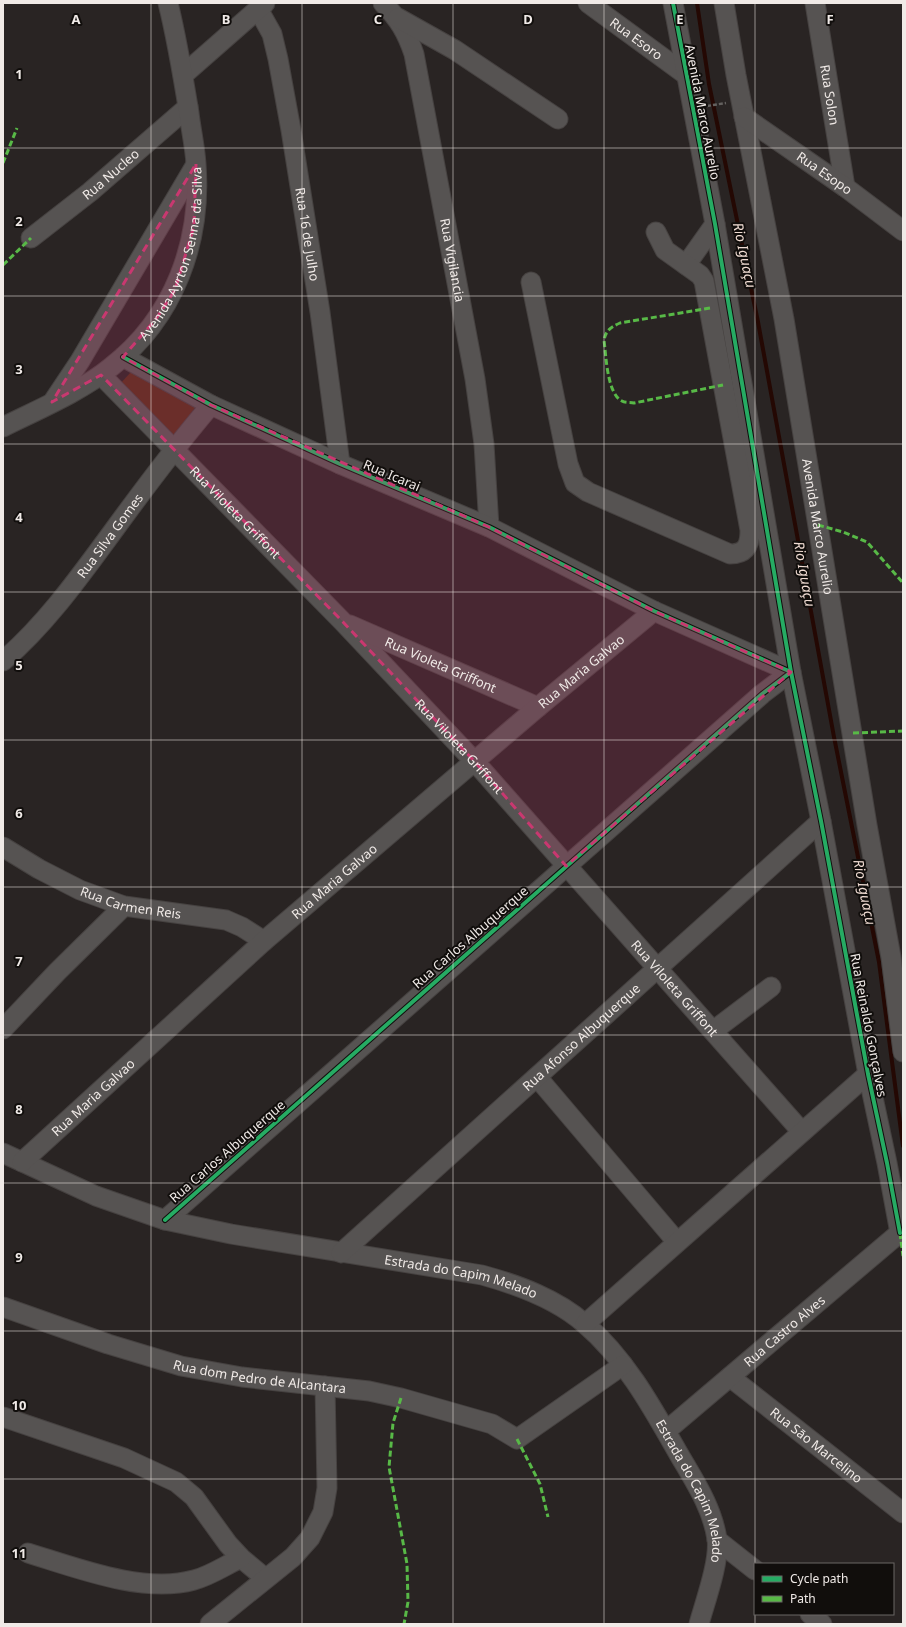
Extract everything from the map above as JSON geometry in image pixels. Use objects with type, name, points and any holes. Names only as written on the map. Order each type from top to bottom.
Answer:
[{"type":"street","name":"Avenida Ayrton Senna da Silva","points":[[3,427],[101,375],[123,357],[156,319],[175,290],[187,258],[194,226],[196,164],[183,75],[168,3]]},
{"type":"street","name":"Rua Vigilancia","points":[[384,3],[398,18],[408,35],[414,54],[475,379],[484,444],[489,527]]},
{"type":"street","name":"Rua Esoro","points":[[588,3],[685,74]]},
{"type":"street","name":"Avenida Marco Aurelio","points":[[673,3],[714,224],[791,672]]},
{"type":"street","name":"Avenida Marco Aurelio","points":[[724,3],[744,117],[784,319],[867,825],[891,957],[903,1052]]},
{"type":"street","name":"Rua Solon","points":[[816,3],[845,187]]},
{"type":"street","points":[[183,75],[262,6]]},
{"type":"street","name":"Rua 16 de Julho","points":[[262,6],[272,34],[278,59],[291,130],[320,312],[340,464]]},
{"type":"street","points":[[398,18],[455,50],[558,120]]},
{"type":"street","name":"Rua Nucleo","points":[[31,238],[90,192],[188,107]]},
{"type":"street","name":"Rua Esopo","points":[[744,117],[845,187],[903,231]]},
{"type":"street","points":[[52,402],[80,361],[196,164]]},
{"type":"street","points":[[686,265],[714,224]]},
{"type":"street","points":[[531,282],[568,464],[575,483],[588,492],[730,554],[738,554],[749,546],[750,530],[704,281],[700,275],[665,250],[656,232]]},
{"type":"street","name":"Rua Icarai","points":[[123,357],[211,405],[340,464],[489,527],[654,611],[791,672]]},
{"type":"street","name":"Rua Viloleta Griffont","points":[[101,375],[343,622],[475,762],[802,1132]]},
{"type":"street","name":"Rua Silva Gomes","points":[[4,658],[39,627],[70,589],[174,448],[211,405]]},
{"type":"street","name":"Rua Maria Galvao","points":[[22,1162],[264,941],[538,707],[654,611]]},
{"type":"street","name":"Rua Violeta Griffont","points":[[343,622],[538,707]]},
{"type":"street","points":[[398,680],[398,665],[412,652]]},
{"type":"street","name":"Rua Reinaldo Gonçalves","points":[[791,672],[821,821],[868,1074],[901,1231]]},
{"type":"street","name":"Rua Carlos Albuquerque","points":[[165,1220],[762,694],[791,672]]},
{"type":"street","name":"Rua Afonso Albuquerque","points":[[341,1252],[658,969],[821,821]]},
{"type":"street","name":"Rua Carmen Reis","points":[[3,847],[39,869],[80,890],[124,906],[226,920],[242,927],[264,941]]},
{"type":"street","points":[[3,1028],[56,972],[124,906]]},
{"type":"street","points":[[713,1031],[771,987]]},
{"type":"street","points":[[585,1324],[868,1074]]},
{"type":"street","points":[[536,1077],[677,1242]]},
{"type":"street","name":"Estrada do Capim Melado","points":[[3,1153],[96,1196],[165,1220],[230,1234],[482,1275],[511,1284],[562,1308],[585,1324],[605,1344],[622,1365],[666,1431],[700,1490],[711,1516],[717,1540],[714,1566],[699,1624]]},
{"type":"street","name":"Rua Castro Alves","points":[[666,1431],[901,1231]]},
{"type":"street","name":"Rua dom Pedro de Alcantara","points":[[3,1307],[108,1344],[181,1366],[242,1377],[369,1391],[401,1398],[492,1424],[517,1439],[622,1365]]},
{"type":"street","name":"Rua Sāo Marcelino","points":[[730,1377],[903,1513]]},
{"type":"street","points":[[210,1624],[265,1578],[293,1557],[310,1538],[323,1512],[327,1488],[325,1386]]},
{"type":"street","points":[[3,1417],[124,1458],[176,1482],[194,1497],[213,1521],[228,1544],[265,1578]]},
{"type":"street","points":[[717,1540],[754,1569]]},
{"type":"street","points":[[28,1554],[94,1573],[133,1581],[162,1584],[194,1580],[242,1558]]},
{"type":"street","points":[[811,1615],[822,1624]]},
{"type":"path","points":[[706,106],[727,103]]},
{"type":"highlighted area","points":[[196,164],[194,226],[175,290],[156,319],[123,357],[211,405],[489,527],[654,611],[791,672],[566,866],[475,762],[343,622],[101,375],[52,402]]},
{"type":"shaded area","points":[[131,372],[196,406],[174,438],[119,385]]},
{"type":"waterway","name":"Rio Iguaçu","points":[[697,3],[709,84],[758,322],[834,737],[879,962],[903,1146]]},
{"type":"marked path","points":[[3,163],[17,128]]},
{"type":"marked path","points":[[3,265],[31,238]]},
{"type":"marked path","points":[[710,308],[620,323],[612,328],[608,331],[604,340],[608,374],[613,391],[617,397],[622,401],[634,403],[723,385]]},
{"type":"marked path","points":[[818,525],[843,532],[867,542],[903,583]]},
{"type":"marked path","points":[[853,733],[903,731]]},
{"type":"marked path","points":[[900,1233],[903,1256]]},
{"type":"marked path","points":[[401,1398],[393,1423],[389,1467],[407,1564],[408,1602],[404,1624]]},
{"type":"marked path","points":[[517,1439],[540,1484],[548,1517]]},
{"type":"cycle path","points":[[673,3],[715,224],[791,672],[900,1233]]},
{"type":"cycle path","points":[[123,357],[211,405],[340,464],[489,527],[654,611],[791,672],[762,694],[165,1220]]}]
